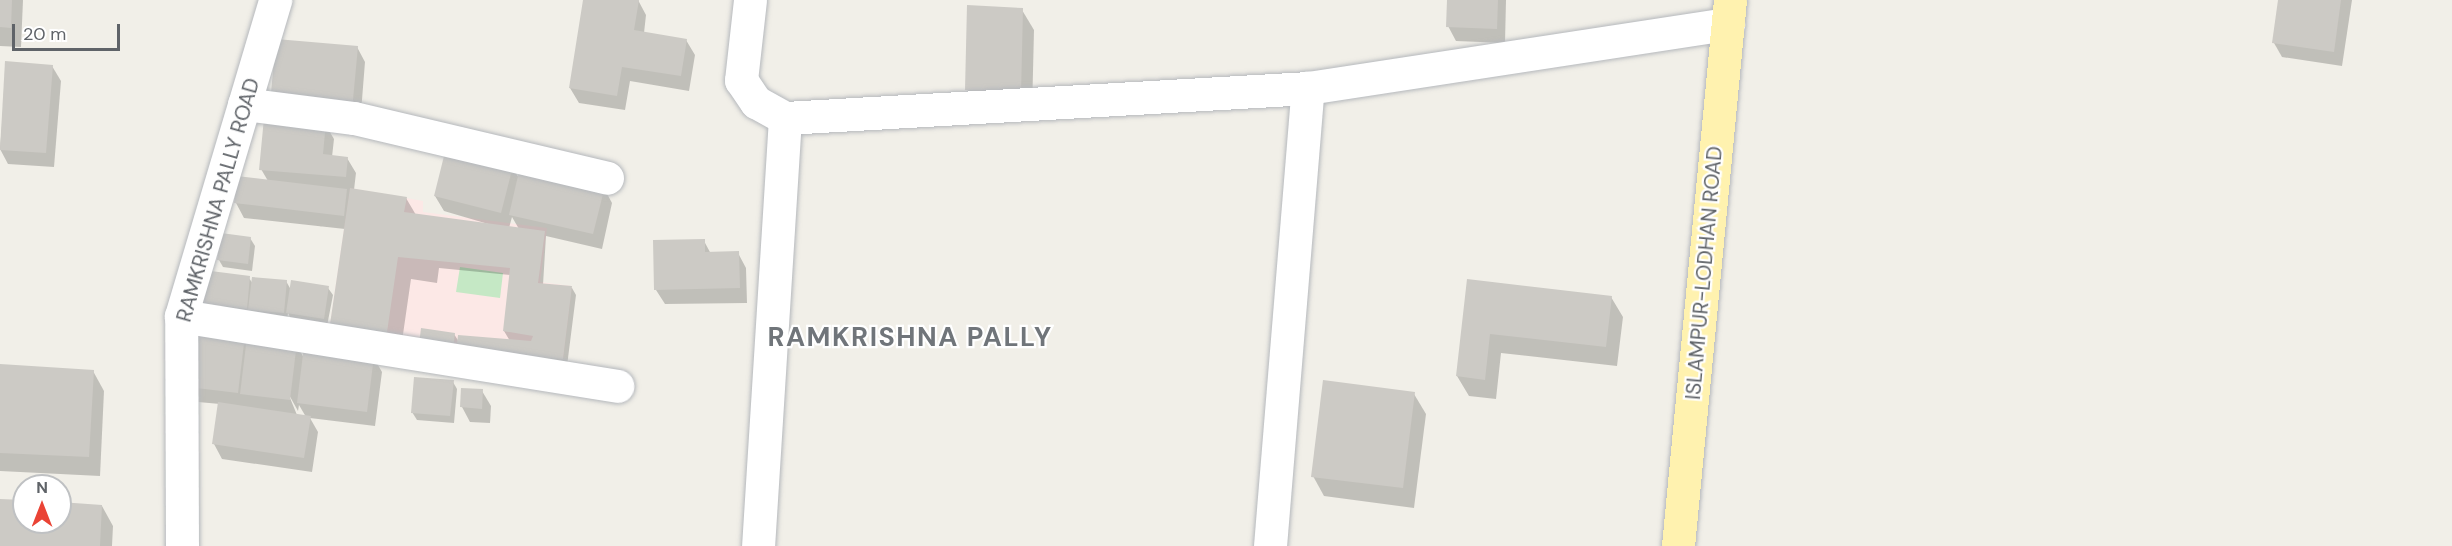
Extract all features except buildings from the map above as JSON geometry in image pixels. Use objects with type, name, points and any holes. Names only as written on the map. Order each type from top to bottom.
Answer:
[{"type":"main road","name":"ISLAMPUR-LODHAN ROAD","points":[[1678,546],[1729,12]]},
{"type":"street","name":"RAMKRISHNA PALLY ROAD","points":[[182,546],[181,316],[275,0]]},
{"type":"street","points":[[750,0],[741,80],[756,102],[784,118],[1308,88],[1729,12]]},
{"type":"street","points":[[1270,546],[1308,88]]},
{"type":"street","points":[[244,104],[354,118],[607,177]]},
{"type":"street","points":[[758,546],[784,118]]},
{"type":"street","points":[[181,316],[617,386]]},
{"type":"shaded area","points":[[350,188],[423,201],[423,212],[547,228],[540,282],[572,286],[563,359],[329,331]]},
{"type":"green space","points":[[460,267],[503,273],[500,298],[456,292]]},
{"type":"district","name":"RAMKRISHNA PALLY","points":[[910,337]]}]
